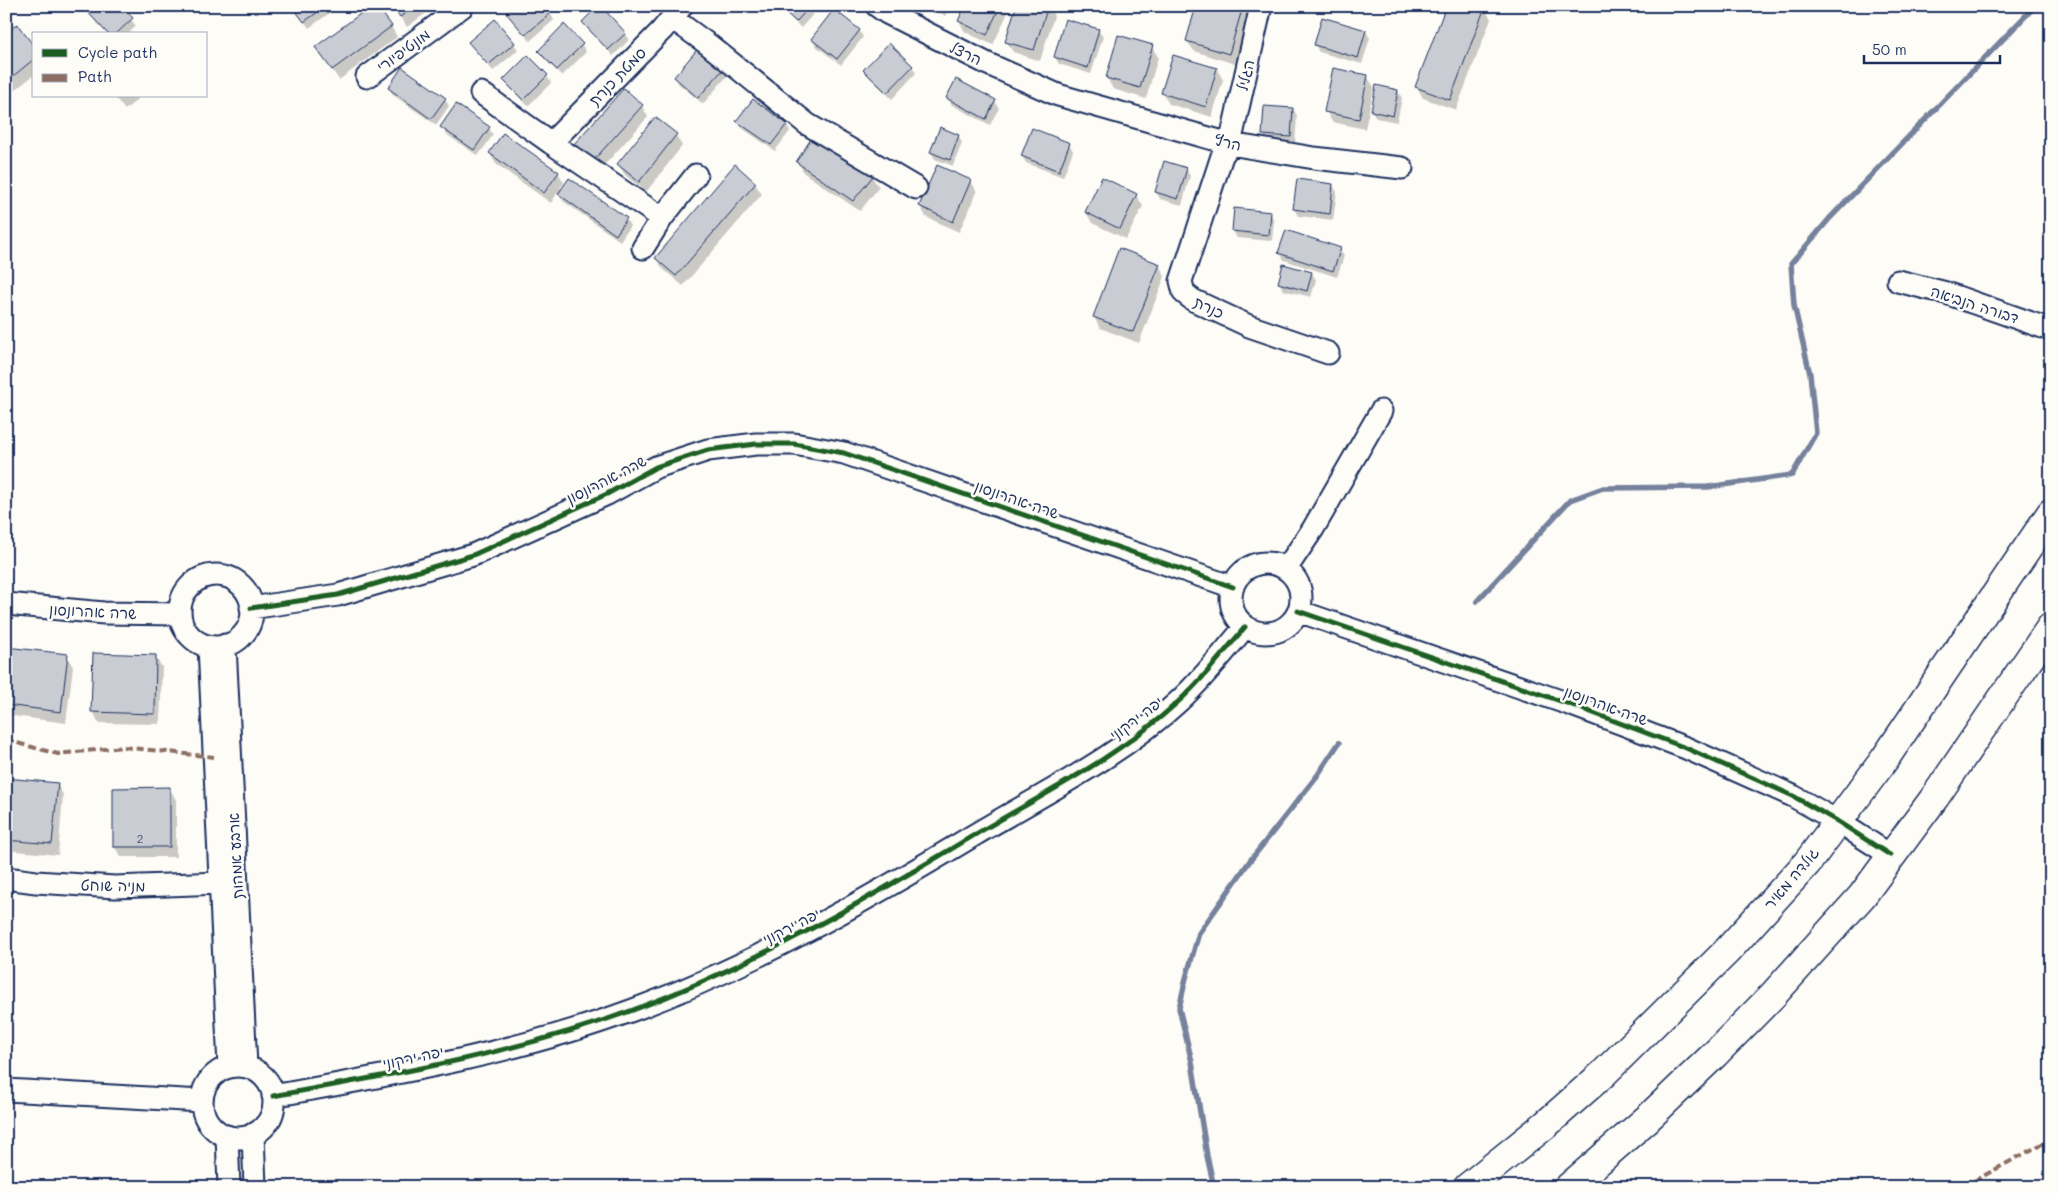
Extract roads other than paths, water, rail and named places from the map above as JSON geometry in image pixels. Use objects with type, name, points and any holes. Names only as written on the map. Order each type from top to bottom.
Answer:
[{"type":"main road","name":"גולדה מאיר","points":[[1468,1187],[1552,1119],[1670,1009],[1727,951],[1807,863],[1884,760],[2051,514]]},
{"type":"main road","points":[[1569,1187],[1647,1119],[1773,995],[1862,896],[1890,855],[1935,797],[2051,627]]},
{"type":"street","name":"מונטיפיורי","points":[[367,77],[463,6]]},
{"type":"street","name":"הרצל","points":[[877,6],[887,13],[988,64],[1058,95]]},
{"type":"street","name":"הגליל","points":[[1230,144],[1261,6]]},
{"type":"street","name":"סמטת כנרת","points":[[551,143],[677,12]]},
{"type":"street","points":[[677,12],[709,45],[807,124],[916,188]]},
{"type":"street","points":[[481,93],[662,218]]},
{"type":"street","name":"הרץ","points":[[1058,95],[1230,144],[1314,158],[1402,168]]},
{"type":"street","name":"כנרת","points":[[1230,144],[1222,156],[1181,281],[1184,293],[1193,300],[1248,326],[1328,353]]},
{"type":"street","points":[[643,248],[662,218],[696,175]]},
{"type":"street","name":"דבורה הנביאה","points":[[1898,281],[1946,293],[2051,330]]},
{"type":"street","points":[[1286,569],[1313,529],[1381,411]]},
{"type":"street","name":"שרה אהרונסון","points":[[251,608],[338,595],[473,555],[608,494],[656,467],[708,450],[756,444],[794,444],[844,453],[1233,587]]},
{"type":"street","points":[[1260,563],[1274,564],[1286,569],[1296,579],[1301,593],[1295,619],[1284,628],[1271,633],[1258,633],[1246,627],[1236,617],[1231,604],[1233,587],[1237,578],[1247,568],[1260,563]]},
{"type":"street","points":[[210,576],[224,576],[236,582],[246,592],[251,608],[251,619],[245,632],[235,642],[217,646],[195,641],[185,630],[180,614],[181,603],[186,590],[196,581],[210,576]]},
{"type":"street","name":"שרה אהרונסון","points":[[6,604],[104,613],[180,614]]},
{"type":"street","name":"שרה אהרונסון","points":[[1298,611],[1572,705],[1686,748],[1793,796],[1838,821],[1890,855]]},
{"type":"street","name":"יפה ירקוני","points":[[274,1096],[393,1074],[522,1045],[631,1010],[757,958],[836,917],[1094,764],[1133,738],[1179,701],[1246,627]]},
{"type":"street","name":"ארבע אמהות","points":[[217,646],[220,883],[237,1067]]},
{"type":"street","name":"ארבע אמהות","points":[[217,646],[237,1067]]},
{"type":"street","name":"מניה שוחט","points":[[6,878],[36,882],[115,887],[220,883]]},
{"type":"street","points":[[237,1067],[258,1072],[268,1082],[274,1096],[273,1110],[267,1122],[253,1134],[244,1137],[227,1136],[217,1131],[207,1121],[202,1107],[203,1094],[208,1081],[219,1071],[237,1067]]},
{"type":"street","points":[[6,1090],[202,1101]]},
{"type":"street","points":[[253,1134],[255,1187]]},
{"type":"street","points":[[227,1136],[229,1187]]},
{"type":"waterway","points":[[1477,601],[1570,500],[1603,488],[1708,487],[1792,475],[1816,433],[1810,374],[1794,305],[1791,264],[1830,218],[2035,6]]},
{"type":"waterway","points":[[1214,1187],[1207,1156],[1192,1062],[1179,1008],[1186,978],[1199,933],[1249,862],[1317,776],[1339,743]]}]
